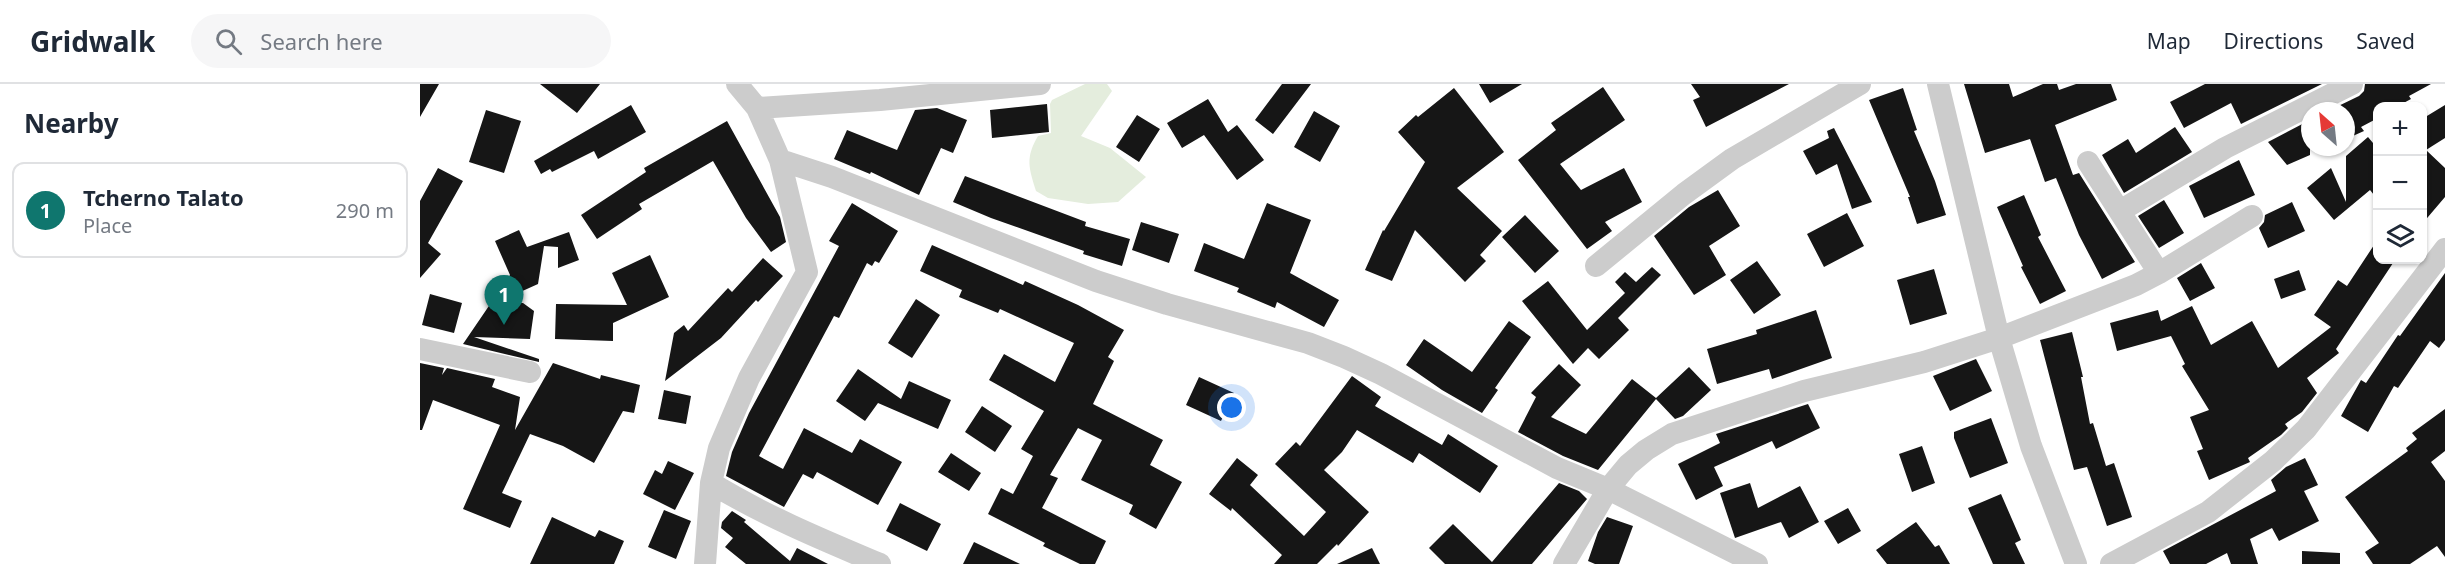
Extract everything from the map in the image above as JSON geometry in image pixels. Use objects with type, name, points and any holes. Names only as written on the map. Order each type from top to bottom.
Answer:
[{"type":"street","points":[[705,564],[711,483],[719,448],[750,378],[807,272],[780,160],[757,108],[737,84]]},
{"type":"street","points":[[1596,266],[1684,194],[1732,159],[1860,84]]},
{"type":"street","points":[[1938,84],[1999,338],[2031,446],[2076,564]]},
{"type":"street","points":[[2120,211],[2225,148],[2352,84]]},
{"type":"street","points":[[757,108],[880,100],[1027,85]]},
{"type":"street","points":[[780,160],[843,181],[1096,281],[1167,304],[1308,343],[1381,374],[1557,468],[1608,489],[1757,564]]},
{"type":"street","points":[[2088,162],[2159,273]]},
{"type":"street","points":[[1564,564],[1608,489],[1628,465],[1646,450],[1672,434],[1804,391],[1924,362],[1999,338],[2136,285],[2252,216]]},
{"type":"street","points":[[2111,564],[2208,512],[2273,461],[2306,429],[2445,249]]},
{"type":"street","points":[[420,349],[530,372]]},
{"type":"street","points":[[711,483],[732,496],[816,537],[880,564]]},
{"type":"green space","points":[[1085,84],[1107,84],[1112,91],[1081,136],[1110,148],[1146,177],[1118,202],[1088,204],[1048,198],[1036,191],[1030,157],[1038,136],[1051,133],[1050,104],[1052,100]]},
{"type":"building","points":[[420,84],[439,84],[420,117]]},
{"type":"building","points":[[540,84],[600,84],[577,113]]},
{"type":"building","points":[[1282,84],[1311,84],[1273,134],[1255,120]]},
{"type":"building","points":[[1479,84],[1522,84],[1490,103]]},
{"type":"building","points":[[1691,84],[1789,84],[1706,127],[1693,100],[1700,97]]},
{"type":"building","points":[[1964,84],[2009,84],[2013,97],[2043,84],[2057,84],[2059,90],[2076,84],[2111,84],[2117,100],[2055,125],[2073,175],[2079,173],[2135,262],[2102,279],[2079,235],[2056,178],[2045,182],[2030,139],[1985,153]]},
{"type":"building","points":[[2205,84],[2322,84],[2241,124],[2231,103],[2184,128],[2170,102]]},
{"type":"building","points":[[2365,84],[2431,84],[2409,96],[2411,99],[2405,102],[2373,102],[2373,121],[2361,127],[2364,131],[2355,135],[2355,102],[2347,102],[2364,91]]},
{"type":"building","points":[[1603,87],[1625,120],[1560,164],[1581,190],[1624,168],[1642,202],[1605,222],[1612,231],[1587,249],[1518,160],[1556,130],[1551,123]]},
{"type":"building","points":[[1454,88],[1504,152],[1457,188],[1502,231],[1480,255],[1486,261],[1465,282],[1415,230],[1392,281],[1365,270],[1383,230],[1425,162],[1398,132],[1416,115],[1418,117]]},
{"type":"building","points":[[1903,88],[1917,130],[1914,131],[1935,181],[1946,215],[1917,224],[1908,197],[1910,197],[1869,100]]},
{"type":"building","points":[[1208,99],[1228,132],[1237,125],[1264,160],[1237,180],[1204,135],[1182,148],[1167,123]]},
{"type":"building","points":[[1047,104],[1049,132],[992,138],[990,110]]},
{"type":"building","points":[[631,105],[646,132],[598,159],[594,151],[552,172],[550,169],[541,174],[534,161]]},
{"type":"building","points":[[2445,105],[2445,138],[2427,149],[2427,116]]},
{"type":"building","points":[[937,108],[967,120],[953,153],[941,148],[919,195],[871,172],[870,174],[834,159],[847,130],[897,150],[915,110]]},
{"type":"building","points":[[486,110],[521,121],[504,173],[469,162]]},
{"type":"building","points":[[1314,111],[1340,126],[1320,162],[1294,147]]},
{"type":"building","points":[[1137,115],[1160,129],[1139,162],[1116,147]]},
{"type":"building","points":[[727,121],[780,217],[786,242],[771,252],[746,218],[713,161],[639,204],[642,209],[597,239],[581,215],[646,172],[644,168]]},
{"type":"building","points":[[2301,125],[2301,156],[2308,156],[2287,165],[2268,142]]},
{"type":"building","points":[[2175,127],[2192,152],[2124,193],[2102,155],[2128,139],[2136,153]]},
{"type":"building","points":[[1834,128],[1872,202],[1852,209],[1837,164],[1816,175],[1803,151],[1829,138],[1827,131]]},
{"type":"building","points":[[2368,137],[2373,143],[2373,194],[2370,190],[2334,220],[2307,188],[2331,168],[2346,202],[2346,156],[2355,156],[2355,148]]},
{"type":"building","points":[[2427,151],[2445,168],[2445,197],[2427,218]]},
{"type":"building","points":[[2239,160],[2255,195],[2204,218],[2189,186]]},
{"type":"building","points":[[438,168],[463,181],[428,243],[441,254],[420,278],[420,201]]},
{"type":"building","points":[[965,176],[1086,222],[1085,226],[1130,239],[1122,266],[1083,254],[1084,251],[953,202]]},
{"type":"building","points":[[1718,190],[1740,226],[1709,246],[1726,275],[1694,295],[1654,236],[1689,207]]},
{"type":"building","points":[[2024,195],[2041,235],[2038,237],[2066,291],[2040,304],[2021,267],[2023,266],[1997,207]]},
{"type":"building","points":[[2164,200],[2184,233],[2159,248],[2138,216]]},
{"type":"building","points":[[2292,202],[2305,231],[2268,248],[2259,228],[2264,222],[2265,215]]},
{"type":"building","points":[[852,203],[898,231],[879,263],[875,261],[872,266],[867,263],[839,318],[834,316],[759,456],[783,469],[804,428],[852,453],[860,439],[902,462],[878,505],[817,472],[813,479],[803,474],[784,507],[726,476],[732,452],[749,413],[839,246],[829,241]]},
{"type":"building","points":[[1267,203],[1311,220],[1290,273],[1339,300],[1324,327],[1277,302],[1275,308],[1237,292],[1239,288],[1194,271],[1204,243],[1244,259]]},
{"type":"building","points":[[1847,213],[1864,246],[1824,267],[1807,234]]},
{"type":"building","points":[[1525,215],[1559,251],[1535,273],[1502,237]]},
{"type":"building","points":[[1141,222],[1179,234],[1169,263],[1132,250]]},
{"type":"building","points":[[519,230],[527,247],[569,232],[579,260],[558,268],[558,247],[544,246],[538,284],[498,302],[523,303],[534,311],[530,339],[474,337],[539,359],[539,362],[463,344],[510,275],[495,241]]},
{"type":"building","points":[[932,245],[1023,285],[1025,281],[1078,305],[1124,330],[1108,357],[1114,361],[1093,404],[1163,440],[1150,465],[1182,482],[1156,529],[1129,514],[1133,505],[1081,480],[1102,440],[1078,428],[1050,475],[1058,478],[1042,508],[1106,541],[1095,564],[1080,564],[1043,546],[1045,543],[988,514],[1001,488],[1013,494],[1033,456],[1021,449],[1044,411],[989,380],[1004,354],[1055,382],[1074,343],[1000,309],[998,313],[959,297],[962,290],[920,271]]},
{"type":"building","points":[[2373,247],[2373,264],[2392,264],[2336,349],[2339,353],[2307,378],[2317,393],[2302,412],[2285,424],[2288,428],[2281,435],[2248,458],[2250,462],[2209,480],[2197,451],[2203,449],[2190,417],[2209,410],[2182,366],[2185,364],[2171,336],[2117,351],[2110,323],[2158,310],[2161,321],[2192,306],[2211,345],[2252,321],[2278,368],[2331,327],[2314,315],[2338,280],[2347,286]]},
{"type":"building","points":[[650,255],[669,297],[613,323],[613,341],[555,339],[556,304],[627,305],[612,273]]},
{"type":"building","points":[[763,258],[783,276],[758,302],[756,300],[721,338],[665,381],[674,333],[684,325],[688,331],[728,288],[732,292]]},
{"type":"building","points":[[1757,261],[1781,295],[1754,314],[1730,280]]},
{"type":"building","points":[[2201,263],[2215,288],[2190,301],[2177,278]]},
{"type":"building","points":[[1652,267],[1661,275],[1618,318],[1629,330],[1599,359],[1588,348],[1573,364],[1522,301],[1548,281],[1587,330],[1625,293],[1615,282],[1625,272],[1636,282]]},
{"type":"building","points":[[1934,269],[1947,314],[1910,325],[1897,280]]},
{"type":"building","points":[[2299,270],[2306,290],[2281,299],[2274,279]]},
{"type":"building","points":[[2445,273],[2445,340],[2439,348],[2430,341],[2398,388],[2394,386],[2368,432],[2341,416],[2361,380],[2366,383],[2398,335],[2400,336]]},
{"type":"building","points":[[430,294],[462,303],[454,333],[422,325]]},
{"type":"building","points":[[916,299],[940,315],[912,358],[888,343]]},
{"type":"building","points":[[1816,310],[1832,358],[1772,379],[1769,369],[1717,384],[1707,349],[1757,334],[1756,330]]},
{"type":"building","points":[[1509,321],[1531,337],[1495,388],[1498,390],[1482,413],[1442,390],[1406,365],[1424,339],[1472,372]]},
{"type":"building","points":[[2072,332],[2083,377],[2081,377],[2090,424],[2093,423],[2106,466],[2114,463],[2132,517],[2107,526],[2087,467],[2074,470],[2040,340]]},
{"type":"building","points":[[1976,359],[1992,391],[1950,411],[1933,376]]},
{"type":"building","points":[[420,363],[444,368],[442,375],[447,368],[495,379],[492,387],[520,397],[515,430],[553,363],[600,379],[601,375],[640,385],[634,413],[623,411],[594,463],[563,446],[530,434],[502,493],[522,501],[510,528],[463,509],[500,425],[433,400],[422,430],[420,430]]},
{"type":"building","points":[[1559,364],[1581,385],[1551,417],[1586,434],[1632,379],[1656,398],[1689,367],[1711,390],[1683,416],[1675,419],[1656,399],[1598,470],[1563,456],[1518,432],[1536,397],[1531,393]]},
{"type":"building","points":[[858,369],[901,399],[909,381],[951,400],[938,429],[878,403],[865,421],[836,401]]},
{"type":"building","points":[[1352,376],[1381,397],[1375,406],[1442,445],[1448,434],[1498,466],[1480,493],[1419,453],[1413,463],[1357,430],[1342,452],[1324,470],[1369,512],[1338,546],[1337,544],[1317,564],[1274,564],[1282,555],[1232,508],[1231,511],[1209,494],[1237,458],[1258,475],[1250,485],[1304,536],[1326,512],[1275,464],[1296,442],[1300,446]]},
{"type":"building","points":[[1199,377],[1234,393],[1221,421],[1186,405]]},
{"type":"building","points":[[664,390],[691,396],[686,424],[658,419]]},
{"type":"building","points":[[1808,404],[1820,428],[1776,449],[1772,441],[1714,467],[1723,486],[1696,500],[1678,464],[1720,443],[1716,434]]},
{"type":"building","points":[[982,406],[1012,426],[995,452],[965,432]]},
{"type":"building","points":[[2445,409],[2445,451],[2431,462],[2445,481],[2445,557],[2437,546],[2410,564],[2373,564],[2365,552],[2379,543],[2345,497],[2408,451],[2406,448],[2417,439],[2412,433]]},
{"type":"building","points":[[1991,418],[2008,463],[1970,478],[1954,438],[1954,432]]},
{"type":"building","points":[[1922,446],[1935,483],[1912,492],[1899,454]]},
{"type":"building","points":[[951,453],[981,473],[969,491],[938,472]]},
{"type":"building","points":[[2305,458],[2318,485],[2304,491],[2319,521],[2279,541],[2272,528],[2250,539],[2258,564],[2231,564],[2227,553],[2206,564],[2170,564],[2163,551],[2276,491],[2271,480],[2286,467]]},
{"type":"building","points":[[668,461],[694,473],[675,510],[643,494],[655,470],[662,474]]},
{"type":"building","points":[[1559,483],[1579,491],[1587,499],[1532,564],[1445,564],[1429,548],[1453,524],[1492,562]]},
{"type":"building","points":[[1750,483],[1758,508],[1800,486],[1819,522],[1789,538],[1781,522],[1735,538],[1720,493]]},
{"type":"building","points":[[2001,494],[2021,540],[2015,543],[2025,564],[1993,564],[1968,508]]},
{"type":"building","points":[[900,503],[941,524],[927,551],[886,531]]},
{"type":"building","points":[[1848,508],[1861,531],[1838,544],[1824,521]]},
{"type":"building","points":[[664,510],[691,521],[676,559],[648,547]]},
{"type":"building","points":[[732,511],[746,520],[744,522],[790,561],[797,548],[828,564],[746,564],[725,547],[733,538],[721,528],[722,522]]},
{"type":"building","points":[[552,517],[595,537],[599,530],[624,541],[614,564],[530,564]]},
{"type":"building","points":[[1607,517],[1633,526],[1619,564],[1595,564],[1588,561],[1598,532]]},
{"type":"building","points":[[1916,522],[1935,547],[1939,545],[1950,564],[1887,564],[1876,550]]},
{"type":"building","points":[[974,542],[1020,564],[963,564]]},
{"type":"building","points":[[1372,548],[1380,564],[1337,564]]},
{"type":"building","points":[[2302,551],[2340,553],[2340,564],[2302,564]]},
{"type":"place","name":"Tcherno Talato","points":[[504,325]]}]
